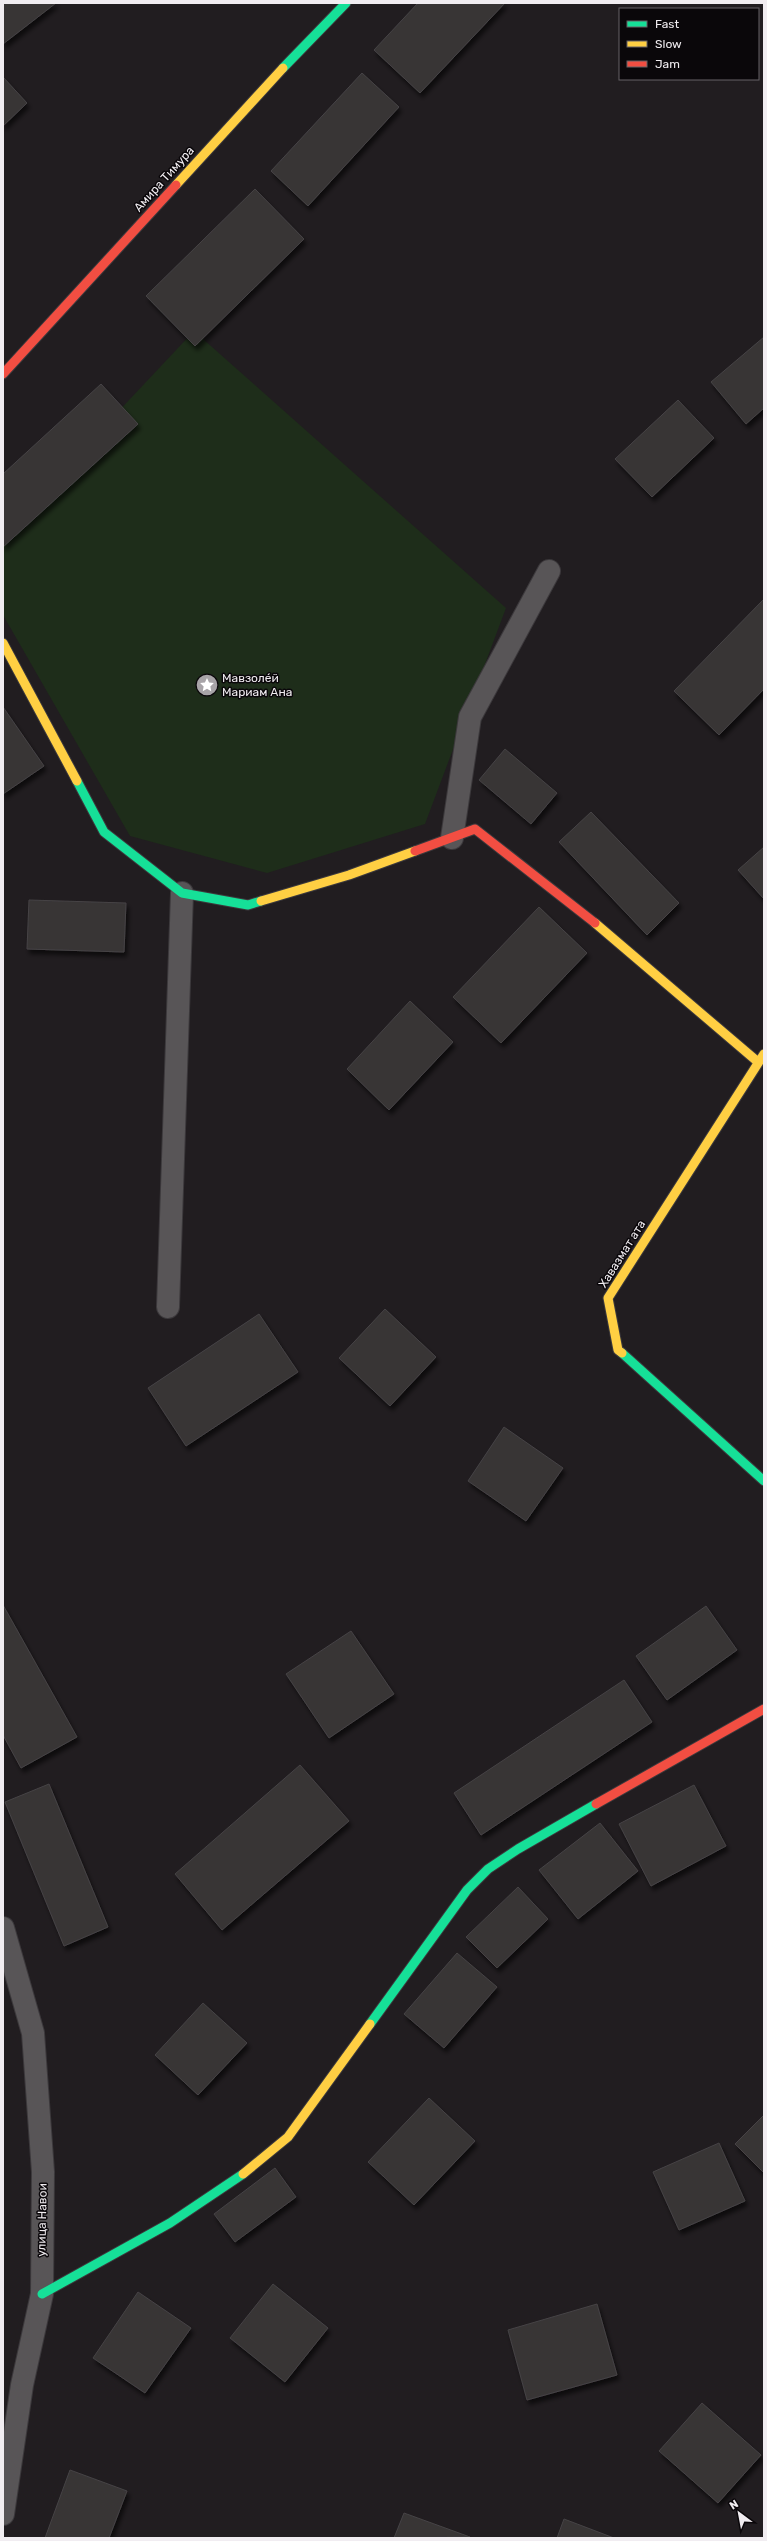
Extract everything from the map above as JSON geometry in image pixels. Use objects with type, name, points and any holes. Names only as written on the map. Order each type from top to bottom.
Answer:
[{"type":"street","name":"Амира Тимура","points":[[3,374],[258,94],[346,3]]},
{"type":"street","points":[[452,838],[470,717],[549,571]]},
{"type":"street","points":[[3,643],[104,832],[182,893],[248,905],[349,876],[475,829],[581,911],[758,1062]]},
{"type":"street","points":[[168,1307],[182,893]]},
{"type":"street","name":"Хавазмат ата","points":[[764,1054],[608,1298],[618,1350],[764,1481]]},
{"type":"street","points":[[42,2294],[156,2232],[263,2160],[288,2137],[467,1890],[488,1869],[764,1709]]},
{"type":"street","name":"улица Навои","points":[[3,1928],[33,2033],[43,2172],[42,2294],[22,2384],[3,2514]]},
{"type":"green space","points":[[194,331],[506,608],[425,824],[267,873],[130,836],[3,615],[3,534]]},
{"type":"building","points":[[3,3],[56,3],[3,44]]},
{"type":"building","points":[[418,3],[505,3],[420,93],[374,50]]},
{"type":"building","points":[[362,73],[399,107],[308,206],[271,171]]},
{"type":"building","points":[[3,77],[27,103],[3,126]]},
{"type":"building","points":[[255,189],[304,239],[195,346],[146,296]]},
{"type":"building","points":[[764,337],[764,408],[746,424],[711,382]]},
{"type":"building","points":[[101,384],[138,424],[3,547],[3,474]]},
{"type":"building","points":[[678,400],[714,438],[652,497],[615,459]]},
{"type":"building","points":[[764,599],[764,689],[719,735],[674,691]]},
{"type":"building","points":[[3,707],[44,766],[3,794]]},
{"type":"building","points":[[505,749],[557,793],[531,824],[479,780]]},
{"type":"building","points":[[591,812],[679,903],[647,935],[559,842]]},
{"type":"building","points":[[764,847],[764,899],[738,870]]},
{"type":"building","points":[[29,900],[126,903],[124,952],[27,949]]},
{"type":"building","points":[[539,907],[587,953],[501,1043],[453,997]]},
{"type":"building","points":[[410,1001],[453,1042],[389,1110],[347,1069]]},
{"type":"building","points":[[385,1309],[436,1357],[390,1406],[339,1358]]},
{"type":"building","points":[[259,1314],[298,1372],[186,1446],[148,1388]]},
{"type":"building","points":[[504,1427],[563,1468],[526,1521],[468,1481]]},
{"type":"building","points":[[3,1605],[77,1737],[21,1768],[3,1735]]},
{"type":"building","points":[[706,1606],[737,1650],[667,1700],[636,1656]]},
{"type":"building","points":[[351,1631],[394,1694],[329,1738],[286,1674]]},
{"type":"building","points":[[624,1680],[652,1722],[481,1835],[454,1793]]},
{"type":"building","points":[[300,1765],[349,1821],[222,1930],[175,1874]]},
{"type":"building","points":[[49,1784],[108,1927],[64,1946],[5,1802]]},
{"type":"building","points":[[694,1785],[726,1846],[651,1886],[619,1824]]},
{"type":"building","points":[[600,1823],[638,1871],[578,1919],[539,1870]]},
{"type":"building","points":[[518,1887],[548,1919],[497,1968],[466,1937]]},
{"type":"building","points":[[457,1953],[497,1987],[444,2048],[404,2014]]},
{"type":"building","points":[[203,2003],[247,2043],[198,2095],[155,2055]]},
{"type":"building","points":[[429,2098],[475,2141],[414,2205],[368,2162]]},
{"type":"building","points":[[764,2115],[764,2173],[735,2144]]},
{"type":"building","points":[[719,2143],[745,2201],[679,2230],[653,2172]]},
{"type":"building","points":[[275,2168],[296,2197],[235,2242],[214,2214]]},
{"type":"building","points":[[273,2284],[328,2328],[285,2382],[230,2338]]},
{"type":"building","points":[[138,2292],[191,2328],[145,2393],[93,2358]]},
{"type":"building","points":[[597,2304],[617,2375],[527,2400],[508,2330]]},
{"type":"building","points":[[702,2403],[761,2455],[718,2503],[659,2451]]},
{"type":"building","points":[[70,2470],[127,2491],[109,2538],[45,2538]]},
{"type":"building","points":[[404,2513],[470,2537],[394,2538]]},
{"type":"building","points":[[564,2519],[614,2538],[557,2538]]},
{"type":"traffic: fast","points":[[283,68],[346,3]]},
{"type":"traffic: fast","points":[[77,781],[104,832],[182,893],[248,905],[261,901]]},
{"type":"traffic: fast","points":[[622,1353],[764,1481]]},
{"type":"traffic: fast","points":[[370,2024],[467,1890],[488,1869],[518,1849],[596,1804]]},
{"type":"traffic: fast","points":[[42,2294],[170,2223],[243,2174]]},
{"type":"traffic: slow","points":[[176,185],[283,68]]},
{"type":"traffic: slow","points":[[3,643],[77,781]]},
{"type":"traffic: slow","points":[[261,901],[349,875],[415,851]]},
{"type":"traffic: slow","points":[[595,923],[758,1062]]},
{"type":"traffic: slow","points":[[622,1353],[618,1350],[608,1298],[764,1054]]},
{"type":"traffic: slow","points":[[243,2174],[288,2137],[370,2024]]},
{"type":"traffic: jam","points":[[3,374],[176,185]]},
{"type":"traffic: jam","points":[[415,851],[475,829],[595,923]]},
{"type":"traffic: jam","points":[[596,1804],[764,1709]]},
{"type":"place","name":"Мавзоле́й Мариам Ана","points":[[207,685]]}]
